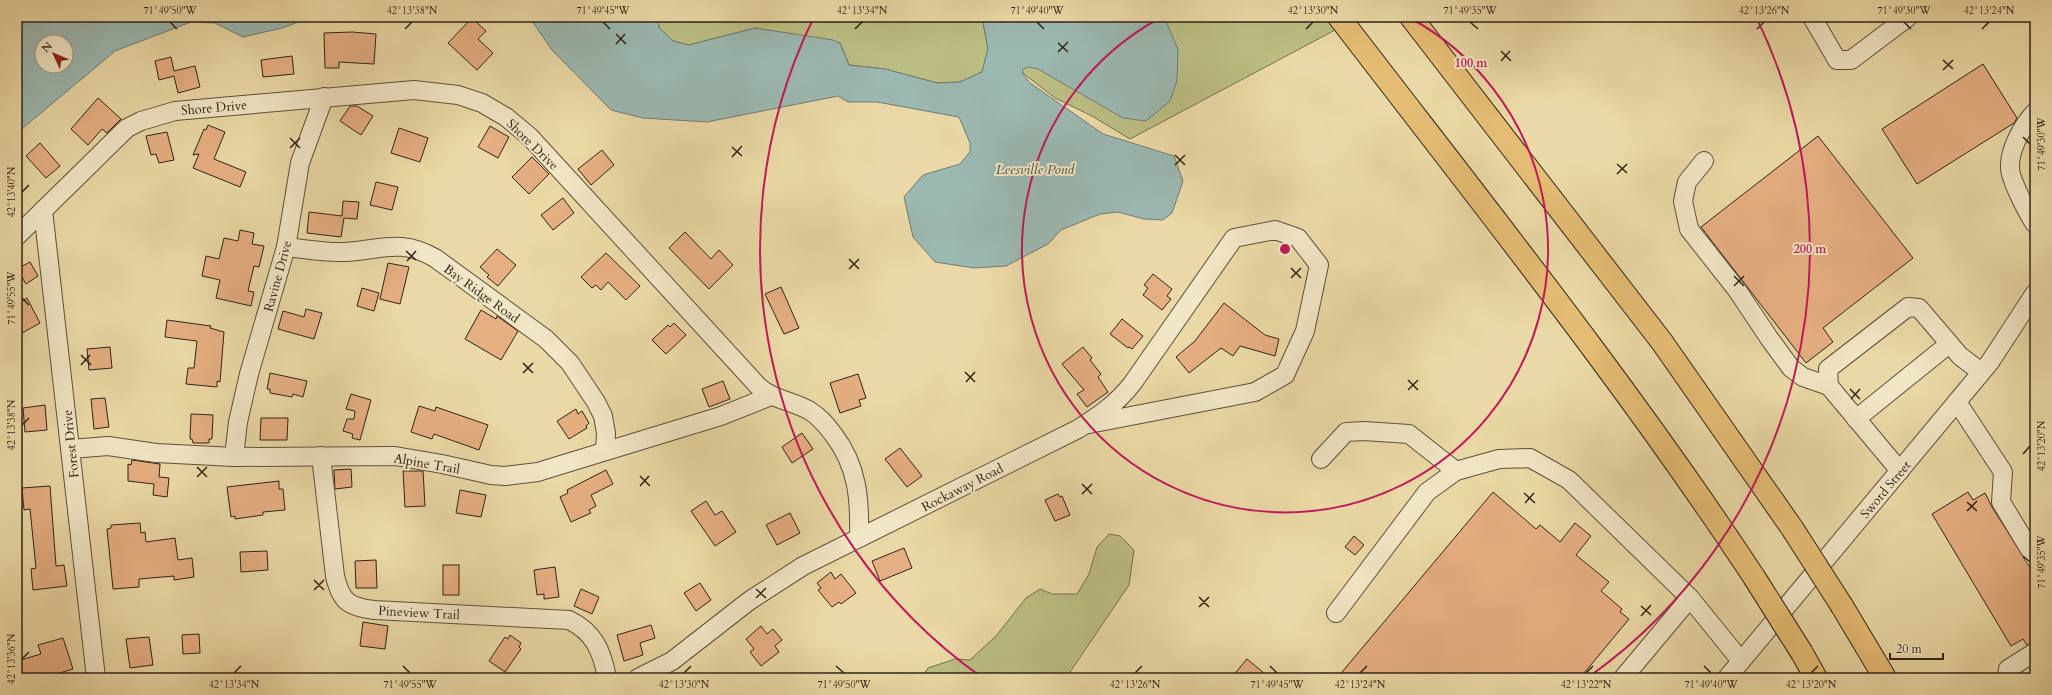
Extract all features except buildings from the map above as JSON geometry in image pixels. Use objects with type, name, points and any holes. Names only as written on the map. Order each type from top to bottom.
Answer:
[{"type":"highway","points":[[1339,17],[1618,382],[1694,487],[1754,577],[1816,678]]},
{"type":"highway","points":[[1411,17],[1662,342],[1792,528],[1842,606],[1885,678]]},
{"type":"street","points":[[1812,17],[1837,60],[1851,60],[1908,17]]},
{"type":"street","name":"Shore Drive","points":[[17,236],[127,128],[141,121],[175,111],[414,90],[451,94],[482,103],[506,117],[530,137],[758,386],[771,396],[800,406],[820,418],[846,452],[857,483],[860,511],[860,538]]},
{"type":"street","name":"Ravine Drive","points":[[234,457],[238,422],[249,374],[286,247],[300,163],[324,97]]},
{"type":"street","points":[[2035,112],[2026,122],[2018,136],[2010,168],[2026,211],[2035,224]]},
{"type":"street","points":[[1704,161],[1687,182],[1683,201],[1689,229],[1738,290],[1769,338],[1791,368],[1803,377],[1829,386],[1900,471]]},
{"type":"street","name":"Forest Drive","points":[[43,210],[96,678]]},
{"type":"street","name":"Rockaway Road","points":[[638,678],[678,657],[775,582],[1084,426],[1109,409],[1122,397],[1234,238],[1276,230],[1298,238],[1319,265],[1305,331],[1285,375],[1255,392],[1084,426]]},
{"type":"street","name":"Bay Ridge Road","points":[[286,247],[344,252],[400,246],[424,251],[436,258],[546,339],[570,363],[596,402],[602,416],[606,433],[605,452]]},
{"type":"street","name":"Sword Street","points":[[1727,678],[1981,372],[2013,329],[2035,293]]},
{"type":"street","points":[[1829,386],[1828,369],[1908,307],[1920,308],[1960,356],[1981,372]]},
{"type":"street","points":[[1856,419],[1949,344]]},
{"type":"street","name":"Alpine Trail","points":[[71,449],[108,446],[156,453],[234,457],[395,456],[492,475],[505,476],[538,472],[605,452],[727,414],[771,396]]},
{"type":"street","points":[[1957,402],[2003,472],[2001,502],[2035,558]]},
{"type":"street","points":[[1321,459],[1346,432],[1364,431],[1409,434],[1456,471]]},
{"type":"street","name":"Pineview Trail","points":[[321,456],[336,576],[339,594],[345,601],[354,606],[374,610],[569,620],[586,631],[594,639],[604,661],[607,678]]},
{"type":"street","points":[[1336,613],[1427,492],[1456,471],[1499,459],[1530,458],[1569,480],[1690,598],[1741,661]]},
{"type":"street","points":[[1623,678],[1690,598]]},
{"type":"street","points":[[2007,678],[2008,669],[2035,652]]},
{"type":"green space","points":[[658,17],[982,17],[988,49],[982,72],[960,82],[937,83],[885,69],[849,65],[840,43],[755,28],[689,45],[673,41],[659,28]]},
{"type":"green space","points":[[1108,17],[1327,17],[1337,29],[1130,139],[1092,116],[1055,98],[1011,64]]},
{"type":"green space","points":[[1109,534],[1120,536],[1134,550],[1129,585],[1066,678],[921,678],[928,668],[955,659],[970,660],[996,636],[1026,598],[1040,589],[1052,594],[1077,594],[1089,574],[1097,547]]},
{"type":"water","points":[[17,17],[312,17],[282,28],[243,37],[215,23],[191,22],[115,51],[17,133]]},
{"type":"water","name":"Leesville Pond","points":[[529,17],[658,17],[659,28],[673,41],[689,45],[755,28],[833,40],[840,43],[849,65],[885,69],[937,83],[960,82],[982,72],[988,49],[982,17],[1164,17],[1178,49],[1177,81],[1170,101],[1146,121],[1123,118],[1038,69],[1029,67],[1023,69],[1022,73],[1030,83],[1103,134],[1174,156],[1183,181],[1172,213],[1163,220],[1144,219],[1118,212],[1100,214],[1061,230],[1048,244],[1006,266],[974,268],[935,262],[913,237],[904,197],[923,175],[960,164],[970,152],[970,143],[959,117],[877,102],[848,102],[838,96],[707,122],[643,118],[611,110],[552,50]]}]
